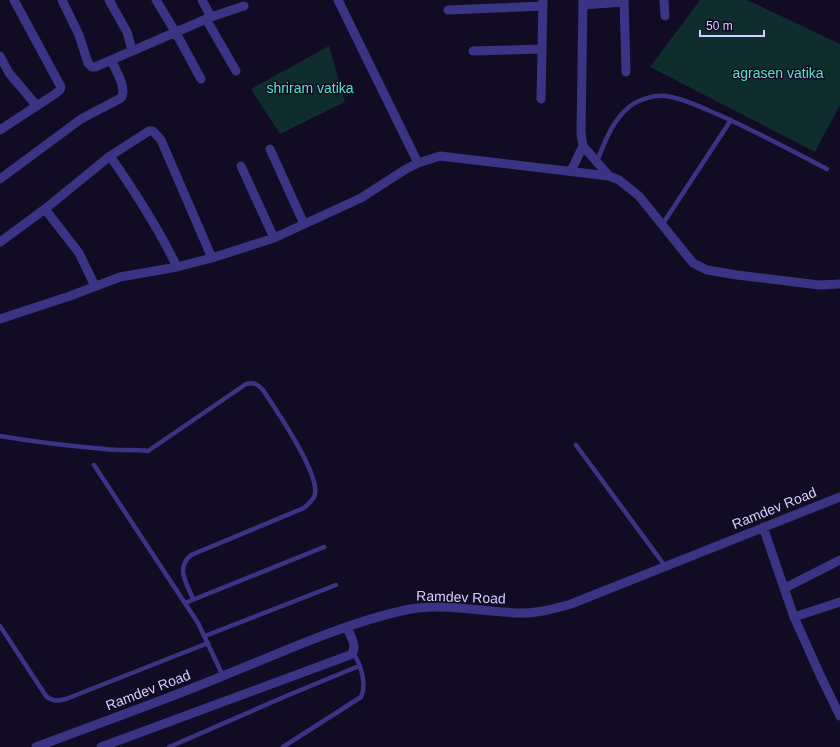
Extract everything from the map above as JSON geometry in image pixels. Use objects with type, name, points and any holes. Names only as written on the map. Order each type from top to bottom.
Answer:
[{"type":"street","points":[[0,130],[55,94],[61,87],[14,0]]},
{"type":"street","points":[[62,0],[79,35],[90,65],[95,67],[209,18],[244,6]]},
{"type":"street","points":[[109,0],[127,32],[132,50]]},
{"type":"street","points":[[156,0],[201,79]]},
{"type":"street","points":[[202,0],[209,18],[236,71]]},
{"type":"street","points":[[338,0],[418,163]]},
{"type":"street","points":[[664,0],[665,16]]},
{"type":"street","points":[[609,176],[584,146],[581,134],[583,2],[624,1],[626,72]]},
{"type":"street","points":[[448,10],[543,3],[541,99]]},
{"type":"street","points":[[473,51],[542,49]]},
{"type":"street","points":[[0,56],[9,73],[37,106]]},
{"type":"street","points":[[0,179],[81,119],[121,98],[124,89],[111,60]]},
{"type":"street","points":[[0,242],[110,156],[149,131],[153,131],[161,140],[212,258]]},
{"type":"street","points":[[571,171],[584,146]]},
{"type":"street","points":[[270,149],[304,224]]},
{"type":"street","points":[[110,156],[148,213],[164,240],[177,267]]},
{"type":"street","points":[[0,319],[120,277],[177,267],[212,258],[274,238],[361,198],[418,163],[440,156],[609,176],[619,180],[639,196],[693,263],[707,270],[819,285],[840,284]]},
{"type":"street","points":[[241,166],[274,238]]},
{"type":"street","points":[[45,208],[79,253],[95,286]]},
{"type":"street","name":"Ramdev Road","points":[[36,747],[368,619],[402,610],[421,607],[446,607],[524,613],[549,610],[571,604],[840,497]]},
{"type":"street","points":[[763,527],[794,617],[840,716]]},
{"type":"street","points":[[785,588],[840,560]]},
{"type":"street","points":[[794,617],[840,603]]},
{"type":"street","points":[[101,747],[343,658],[354,650],[347,627]]},
{"type":"lane","points":[[596,161],[617,119],[630,106],[644,99],[655,96],[667,96],[684,100],[731,120],[827,169]]},
{"type":"lane","points":[[662,225],[731,120]]},
{"type":"lane","points":[[0,436],[36,442],[98,449],[148,451],[246,384],[255,383],[258,385],[263,390],[302,454],[312,476],[315,493],[313,498],[304,508],[191,555],[185,560],[182,572],[193,600]]},
{"type":"lane","points":[[576,445],[665,566]]},
{"type":"lane","points":[[94,465],[185,603],[205,636],[223,676]]},
{"type":"lane","points":[[185,603],[324,547]]},
{"type":"lane","points":[[205,636],[336,585]]},
{"type":"lane","points":[[0,626],[46,696],[50,700],[57,701],[66,699],[208,644]]},
{"type":"lane","points":[[283,747],[361,697],[364,686],[354,650]]},
{"type":"lane","points":[[169,747],[359,666]]},
{"type":"green space","name":"agrasen vatika","points":[[700,0],[747,0],[840,44],[840,105],[815,152],[650,67]]},
{"type":"green space","name":"shriram vatika","points":[[329,46],[345,102],[280,134],[251,89]]}]
